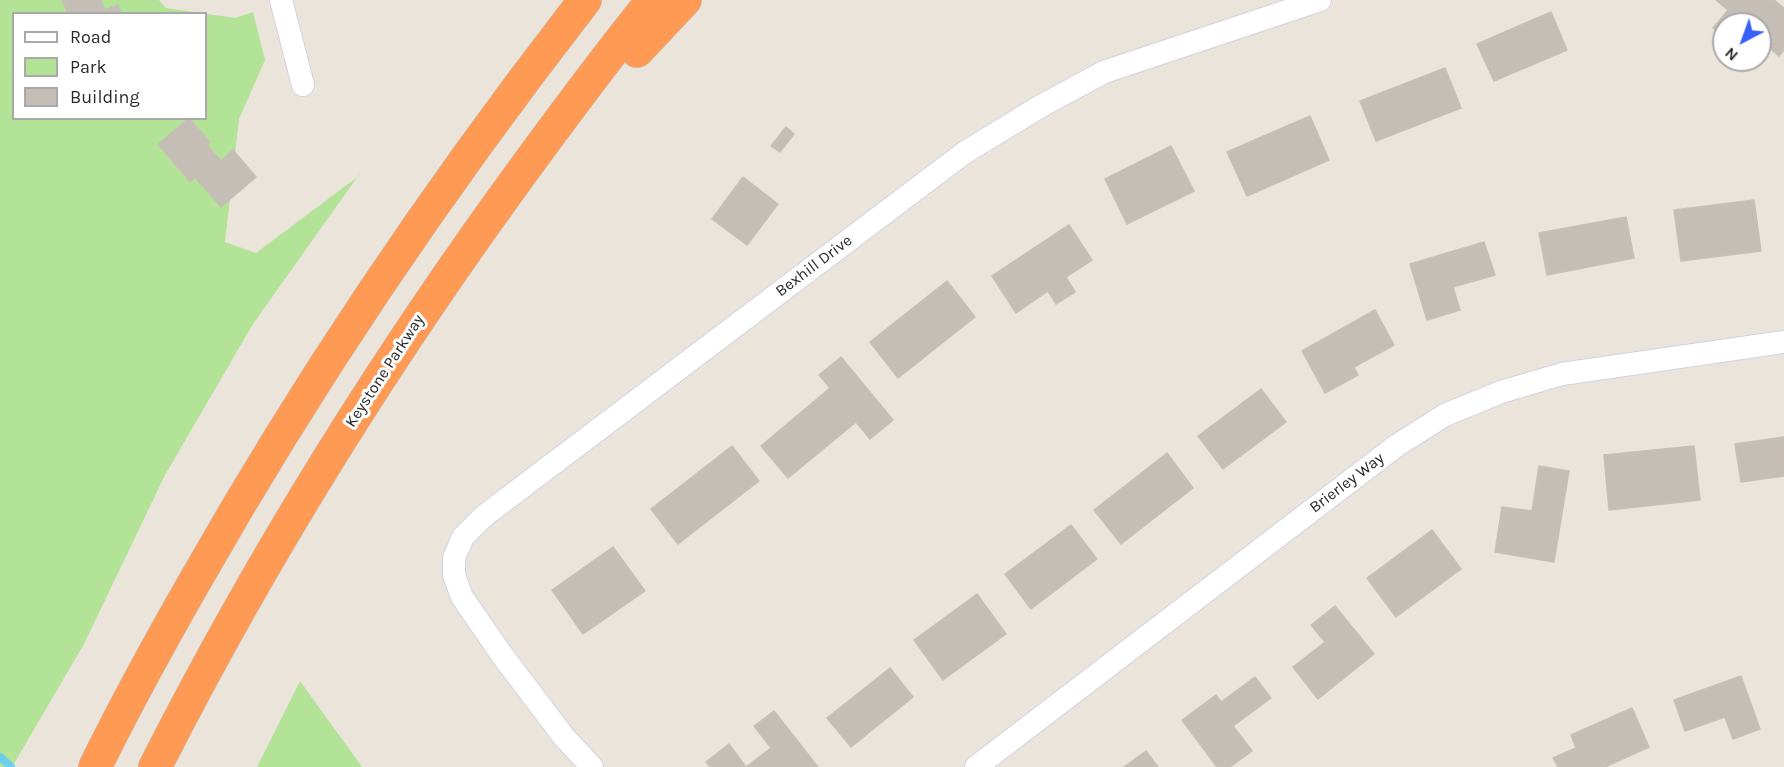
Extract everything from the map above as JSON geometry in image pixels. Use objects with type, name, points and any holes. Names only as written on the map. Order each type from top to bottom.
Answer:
[{"type":"highway","points":[[433,204],[555,0]]},
{"type":"highway","points":[[97,759],[187,595],[274,446],[357,315],[488,126],[585,0]]},
{"type":"highway","name":"Keystone Parkway","points":[[160,762],[241,607],[295,514],[396,353],[504,196],[653,0]]},
{"type":"highway","points":[[504,196],[685,0]]},
{"type":"street","points":[[281,0],[303,85]]},
{"type":"street","name":"Bexhill Drive","points":[[592,767],[564,737],[502,655],[462,597],[454,575],[453,558],[462,537],[484,516],[964,153],[1041,106],[1104,72],[1320,0]]},
{"type":"street","name":"Brierley Way","points":[[976,767],[1396,446],[1445,416],[1501,392],[1562,374],[1784,342]]},
{"type":"green space","points":[[0,0],[159,0],[166,8],[194,12],[12,12],[12,120],[207,120],[207,14],[235,18],[253,12],[265,60],[239,119],[225,242],[256,253],[356,178],[363,169],[253,324],[165,475],[84,644],[12,767],[0,767]]},
{"type":"green space","points":[[300,681],[362,767],[257,767]]},
{"type":"building","points":[[62,0],[101,0],[105,10],[118,5],[121,12],[67,12]]},
{"type":"building","points":[[1716,0],[1774,0],[1784,8],[1784,50],[1779,56],[1772,50],[1772,12],[1726,12],[1728,10]]},
{"type":"building","points":[[1551,12],[1567,50],[1494,81],[1477,44]]},
{"type":"building","points":[[1445,68],[1461,108],[1376,141],[1360,101]]},
{"type":"building","points":[[1310,116],[1329,160],[1247,196],[1227,152]]},
{"type":"building","points":[[187,120],[191,120],[210,142],[207,145],[221,161],[233,150],[256,177],[221,207],[195,177],[190,182],[158,144]]},
{"type":"building","points":[[786,127],[794,134],[780,152],[771,146]]},
{"type":"building","points":[[1171,146],[1194,191],[1127,224],[1105,179]]},
{"type":"building","points":[[743,177],[778,204],[747,245],[712,219]]},
{"type":"building","points":[[1754,200],[1761,251],[1681,261],[1674,210]]},
{"type":"building","points":[[1626,217],[1634,258],[1547,275],[1539,233]]},
{"type":"building","points":[[1069,225],[1092,260],[1066,277],[1075,292],[1056,304],[1048,291],[1016,313],[992,276]]},
{"type":"building","points":[[1484,242],[1495,275],[1453,287],[1460,310],[1427,320],[1410,264]]},
{"type":"building","points":[[947,281],[975,317],[898,378],[870,342]]},
{"type":"building","points":[[1375,310],[1394,345],[1354,367],[1358,375],[1325,393],[1302,351]]},
{"type":"building","points":[[841,357],[893,420],[870,439],[856,422],[788,478],[761,446],[830,388],[819,375]]},
{"type":"building","points":[[1261,389],[1286,422],[1223,469],[1198,436]]},
{"type":"building","points":[[1784,437],[1784,476],[1741,482],[1735,444]]},
{"type":"building","points":[[732,446],[759,481],[678,544],[651,509]]},
{"type":"building","points":[[1694,446],[1700,500],[1609,510],[1604,455]]},
{"type":"building","points":[[1167,453],[1193,488],[1121,544],[1094,510]]},
{"type":"building","points":[[1539,466],[1569,471],[1554,562],[1495,552],[1502,507],[1532,511]]},
{"type":"building","points":[[1071,525],[1097,559],[1031,609],[1005,574]]},
{"type":"building","points":[[1432,530],[1461,569],[1396,617],[1367,578]]},
{"type":"building","points":[[613,547],[645,591],[583,634],[552,590]]},
{"type":"building","points":[[977,594],[1006,634],[943,680],[914,640]]},
{"type":"building","points":[[1335,606],[1374,654],[1318,699],[1293,667],[1325,642],[1311,625]]},
{"type":"building","points":[[890,668],[913,697],[851,747],[827,718]]},
{"type":"building","points":[[1741,676],[1760,729],[1733,739],[1725,717],[1685,731],[1674,700]]},
{"type":"building","points":[[1255,677],[1271,698],[1233,726],[1252,751],[1230,767],[1217,767],[1182,720],[1216,695],[1221,702]]},
{"type":"building","points":[[1632,708],[1649,747],[1605,767],[1558,767],[1553,758],[1576,748],[1571,735]]},
{"type":"building","points":[[774,711],[818,767],[746,767],[771,748],[754,726]]},
{"type":"building","points":[[729,744],[746,767],[710,767],[706,762]]},
{"type":"building","points":[[1146,751],[1158,767],[1124,767]]},
{"type":"waterway","points":[[0,757],[11,767]]}]
